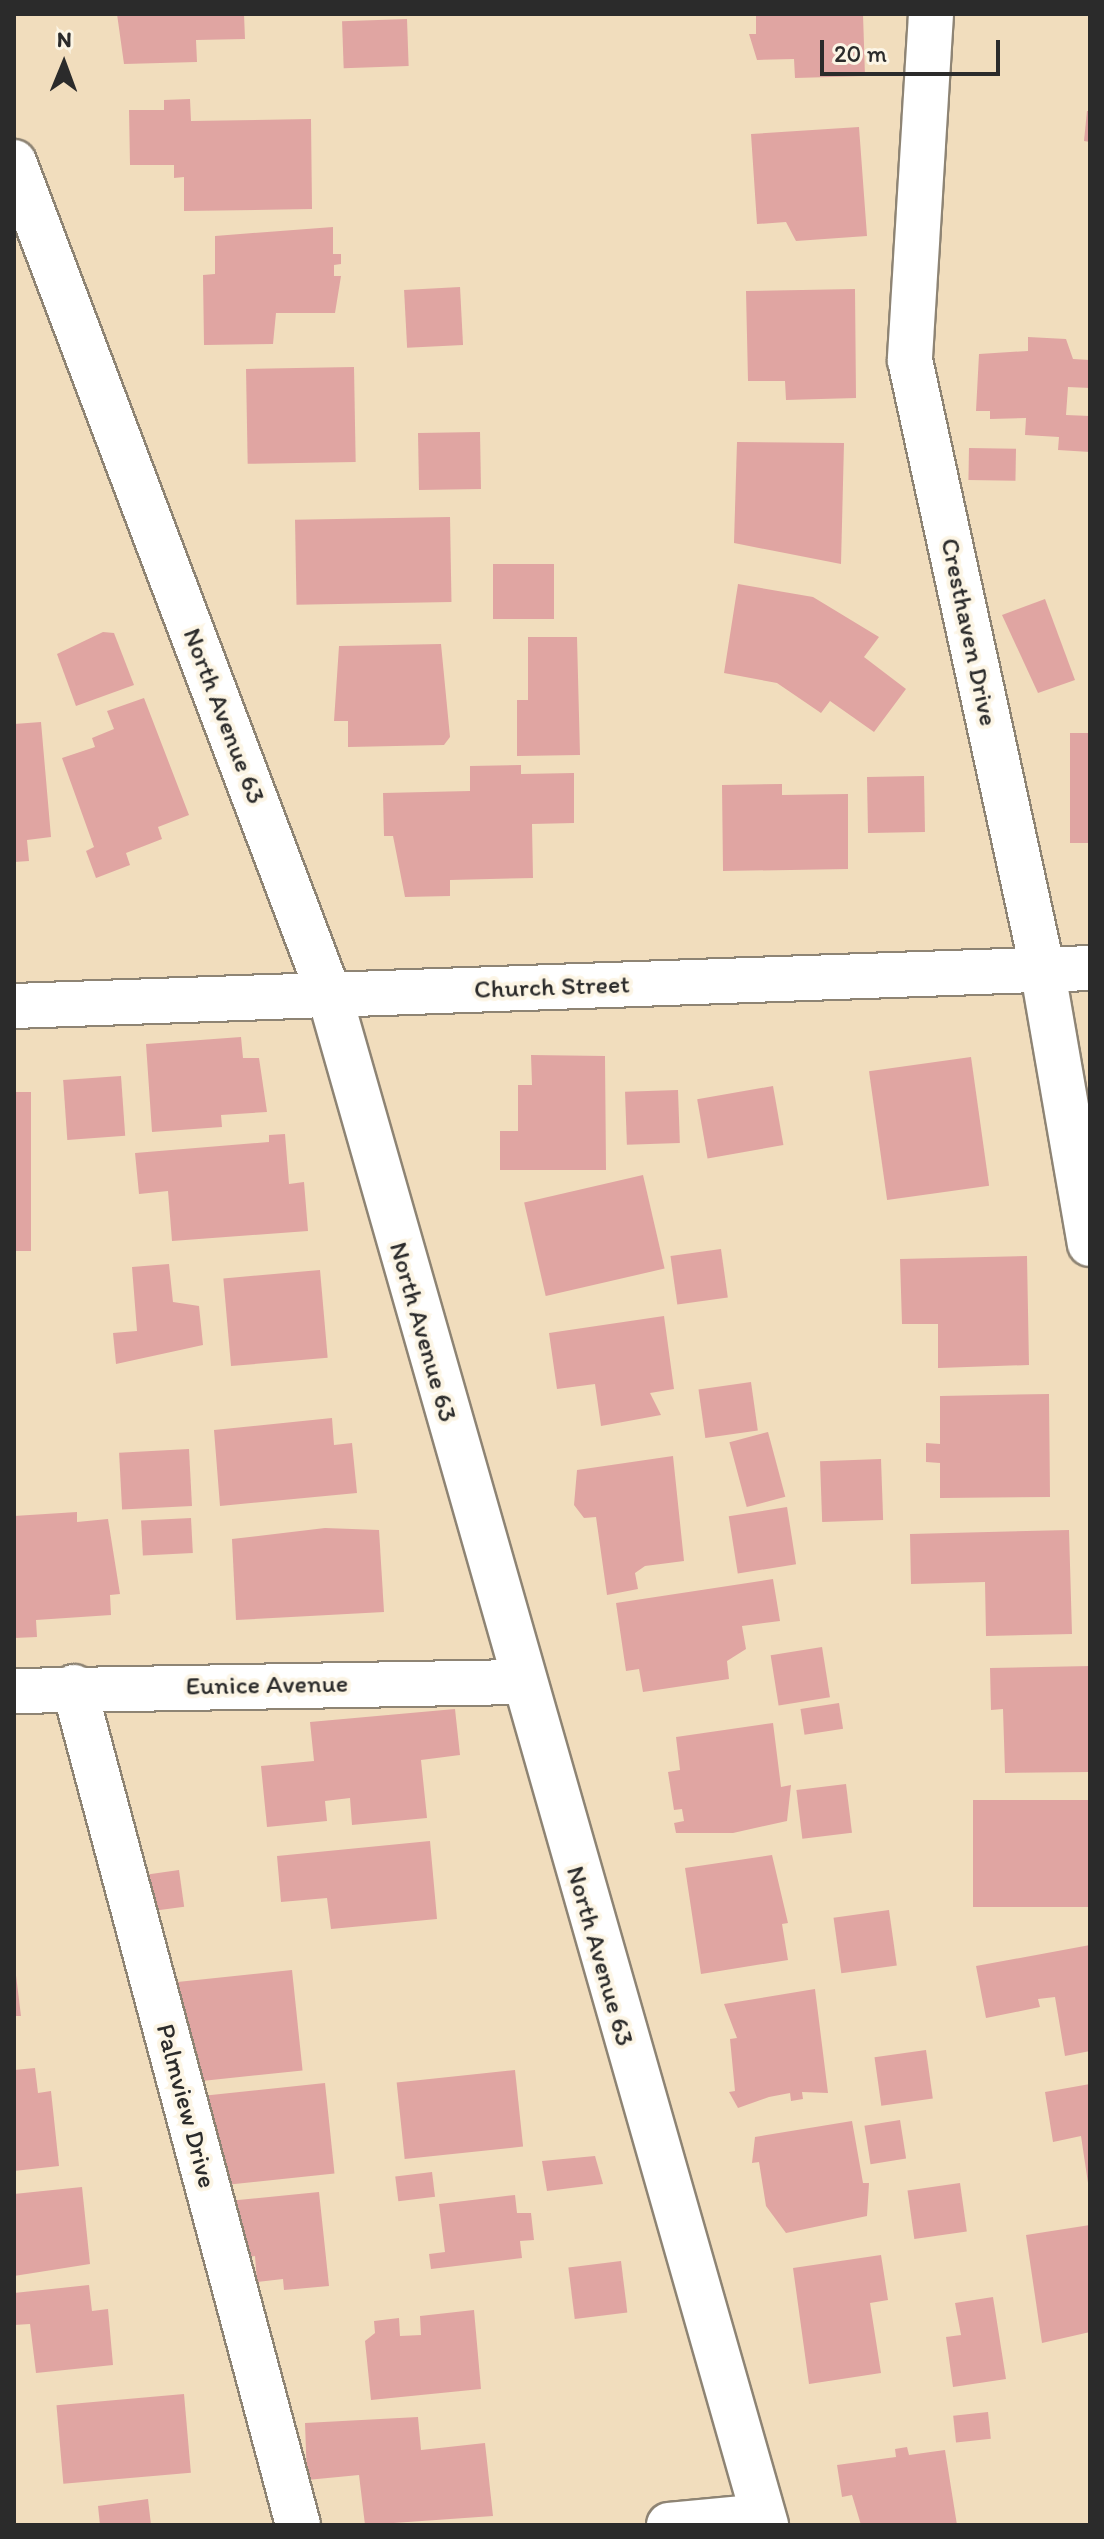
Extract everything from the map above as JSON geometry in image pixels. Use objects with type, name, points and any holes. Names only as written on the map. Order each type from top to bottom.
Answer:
[{"type":"street","name":"Cresthaven Drive","points":[[931,14],[910,360],[1042,967],[1090,1244]]},
{"type":"street","name":"North Avenue 63","points":[[14,162],[330,997],[520,1682],[764,2520]]},
{"type":"street","name":"Church Street","points":[[14,1006],[330,997],[1042,967],[1090,968]]},
{"type":"street","name":"Eunice Avenue","points":[[14,1691],[74,1687],[520,1682]]},
{"type":"street","name":"Palmview Drive","points":[[74,1687],[298,2525]]},
{"type":"street","points":[[669,2525],[764,2520]]},
{"type":"building","points":[[117,14],[244,14],[245,39],[196,40],[197,62],[124,64]]},
{"type":"building","points":[[756,14],[863,14],[865,76],[795,78],[794,59],[757,60],[749,34],[756,34]]},
{"type":"building","points":[[407,19],[409,66],[344,68],[342,21]]},
{"type":"building","points":[[190,99],[191,121],[311,119],[312,209],[184,211],[184,177],[174,178],[174,165],[130,165],[129,110],[164,110],[164,100]]},
{"type":"building","points":[[1087,111],[1090,111],[1090,142],[1084,141]]},
{"type":"building","points":[[859,127],[867,236],[796,241],[786,222],[757,224],[751,134]]},
{"type":"building","points":[[333,227],[333,254],[341,254],[341,264],[334,265],[334,276],[341,276],[335,313],[276,313],[273,344],[204,345],[203,275],[215,274],[215,236]]},
{"type":"building","points":[[460,287],[463,345],[407,348],[404,290]]},
{"type":"building","points":[[855,289],[856,398],[786,400],[785,381],[748,381],[746,291]]},
{"type":"building","points":[[1028,337],[1066,339],[1073,359],[1090,360],[1090,388],[1068,387],[1066,415],[1090,416],[1090,452],[1058,450],[1059,437],[1025,435],[1026,418],[990,419],[990,411],[976,411],[979,354],[1028,351]]},
{"type":"building","points":[[354,367],[356,462],[248,464],[246,369]]},
{"type":"building","points":[[480,432],[481,489],[419,490],[418,433]]},
{"type":"building","points":[[737,442],[844,443],[841,564],[734,543]]},
{"type":"building","points":[[969,448],[1016,449],[1015,481],[968,480]]},
{"type":"building","points":[[450,517],[451,602],[297,605],[295,520]]},
{"type":"building","points":[[493,564],[554,564],[554,619],[493,619]]},
{"type":"building","points":[[738,584],[813,597],[879,637],[864,657],[906,689],[874,732],[830,701],[821,713],[777,683],[724,673]]},
{"type":"building","points":[[1045,599],[1075,680],[1038,693],[1002,615]]},
{"type":"building","points":[[103,632],[114,633],[134,685],[76,706],[57,654]]},
{"type":"building","points":[[528,637],[577,637],[580,755],[517,756],[517,700],[528,700]]},
{"type":"building","points":[[441,644],[450,737],[444,745],[348,747],[348,721],[334,721],[339,646]]},
{"type":"building","points":[[144,698],[189,815],[158,827],[162,839],[126,853],[130,865],[96,878],[86,851],[94,847],[62,758],[95,747],[92,738],[114,729],[107,711]]},
{"type":"building","points":[[41,722],[51,837],[27,840],[29,861],[14,862],[14,724]]},
{"type":"building","points":[[1070,733],[1090,733],[1090,843],[1070,843]]},
{"type":"building","points":[[521,765],[521,774],[574,773],[574,823],[532,824],[533,878],[450,880],[450,896],[405,897],[393,836],[384,836],[383,793],[470,791],[470,766]]},
{"type":"building","points":[[924,776],[925,832],[868,833],[867,777]]},
{"type":"building","points":[[782,784],[782,795],[848,794],[848,869],[723,871],[722,785]]},
{"type":"building","points":[[241,1037],[243,1058],[259,1058],[267,1112],[221,1115],[222,1127],[152,1132],[146,1044]]},
{"type":"building","points":[[531,1055],[605,1056],[606,1170],[500,1170],[500,1131],[518,1131],[518,1085],[532,1085]]},
{"type":"building","points":[[971,1057],[989,1186],[887,1200],[869,1071]]},
{"type":"building","points":[[121,1076],[125,1136],[67,1140],[63,1080]]},
{"type":"building","points":[[773,1086],[783,1145],[708,1158],[697,1099]]},
{"type":"building","points":[[678,1090],[680,1143],[627,1145],[625,1092]]},
{"type":"building","points":[[14,1092],[31,1092],[31,1251],[14,1251]]},
{"type":"building","points":[[285,1134],[289,1184],[304,1182],[308,1231],[172,1241],[168,1191],[139,1194],[135,1153],[269,1142],[269,1135]]},
{"type":"building","points":[[643,1175],[665,1269],[546,1296],[524,1202]]},
{"type":"building","points":[[721,1249],[728,1298],[677,1305],[670,1256]]},
{"type":"building","points":[[1027,1256],[1029,1365],[938,1368],[938,1324],[902,1324],[900,1259]]},
{"type":"building","points":[[169,1264],[173,1302],[199,1306],[203,1345],[116,1364],[113,1333],[137,1331],[132,1267]]},
{"type":"building","points":[[320,1270],[328,1358],[231,1366],[223,1278]]},
{"type":"building","points":[[664,1316],[674,1389],[650,1393],[661,1415],[601,1426],[595,1384],[557,1389],[549,1333]]},
{"type":"building","points":[[751,1382],[758,1431],[705,1438],[699,1389]]},
{"type":"building","points":[[1049,1394],[1050,1497],[940,1498],[940,1463],[926,1462],[926,1443],[940,1444],[940,1396]]},
{"type":"building","points":[[332,1418],[334,1445],[352,1443],[357,1493],[220,1506],[214,1430]]},
{"type":"building","points":[[768,1432],[785,1497],[747,1507],[729,1442]]},
{"type":"building","points":[[189,1449],[192,1506],[122,1510],[119,1453]]},
{"type":"building","points":[[673,1456],[684,1561],[645,1566],[635,1573],[638,1589],[607,1595],[596,1517],[584,1518],[574,1505],[577,1470]]},
{"type":"building","points":[[881,1459],[883,1520],[822,1522],[820,1461]]},
{"type":"building","points":[[787,1507],[796,1564],[738,1574],[729,1516]]},
{"type":"building","points":[[77,1512],[77,1522],[108,1519],[120,1594],[110,1595],[111,1615],[36,1620],[37,1637],[14,1638],[14,1516]]},
{"type":"building","points":[[191,1518],[193,1553],[143,1556],[141,1521]]},
{"type":"building","points":[[325,1528],[379,1530],[384,1612],[236,1620],[232,1539]]},
{"type":"building","points":[[1069,1530],[1072,1634],[986,1636],[985,1582],[911,1584],[910,1534]]},
{"type":"building","points":[[773,1579],[780,1621],[742,1626],[746,1649],[727,1661],[729,1679],[643,1692],[639,1669],[626,1671],[616,1603]]},
{"type":"building","points":[[822,1647],[830,1697],[779,1706],[771,1655]]},
{"type":"building","points":[[1090,1666],[1090,1772],[1005,1773],[1003,1709],[991,1710],[990,1668]]},
{"type":"building","points":[[839,1703],[843,1729],[805,1735],[800,1709]]},
{"type":"building","points":[[455,1709],[460,1755],[421,1760],[427,1818],[352,1825],[350,1798],[325,1801],[327,1821],[267,1827],[261,1766],[314,1761],[310,1722]]},
{"type":"building","points":[[773,1723],[781,1787],[791,1785],[787,1821],[733,1833],[676,1833],[674,1823],[684,1821],[682,1809],[674,1810],[668,1772],[680,1770],[676,1737]]},
{"type":"building","points":[[846,1784],[852,1833],[802,1839],[796,1790]]},
{"type":"building","points":[[973,1800],[1090,1800],[1090,1907],[973,1907]]},
{"type":"building","points":[[430,1841],[437,1919],[331,1929],[327,1898],[281,1902],[277,1856]]},
{"type":"building","points":[[772,1855],[788,1923],[782,1924],[788,1960],[701,1974],[685,1868]]},
{"type":"building","points":[[179,1870],[184,1907],[154,1911],[149,1874]]},
{"type":"building","points":[[889,1910],[897,1965],[841,1973],[834,1918]]},
{"type":"building","points":[[1090,1945],[1090,2051],[1065,2056],[1055,1997],[1038,1999],[1040,2007],[986,2018],[976,1966]]},
{"type":"building","points":[[14,1959],[21,2016],[14,2016]]},
{"type":"building","points":[[292,1970],[303,2070],[183,2083],[173,1983]]},
{"type":"building","points":[[815,1989],[828,2093],[802,2092],[803,2099],[791,2101],[790,2093],[738,2108],[729,2092],[735,2091],[730,2039],[737,2038],[724,2004]]},
{"type":"building","points":[[926,2050],[933,2099],[881,2106],[875,2057]]},
{"type":"building","points":[[35,2068],[38,2093],[51,2091],[59,2166],[14,2171],[14,2070]]},
{"type":"building","points":[[515,2070],[523,2147],[405,2159],[397,2082]]},
{"type":"building","points":[[325,2083],[335,2174],[218,2186],[209,2095]]},
{"type":"building","points":[[1090,2084],[1088,2183],[1081,2136],[1053,2142],[1045,2092]]},
{"type":"building","points":[[900,2120],[906,2159],[871,2164],[864,2126]]},
{"type":"building","points":[[852,2121],[863,2183],[869,2183],[867,2216],[786,2233],[766,2206],[759,2162],[752,2163],[755,2137]]},
{"type":"building","points":[[595,2156],[603,2184],[547,2191],[542,2161]]},
{"type":"building","points":[[432,2172],[435,2197],[398,2201],[395,2177]]},
{"type":"building","points":[[960,2183],[967,2232],[914,2239],[908,2190]]},
{"type":"building","points":[[82,2187],[90,2264],[14,2276],[14,2194]]},
{"type":"building","points":[[319,2192],[329,2286],[284,2290],[283,2279],[257,2282],[255,2256],[248,2257],[228,2201]]},
{"type":"building","points":[[515,2195],[517,2213],[531,2213],[534,2240],[520,2241],[522,2258],[431,2269],[429,2254],[445,2252],[439,2204]]},
{"type":"building","points":[[1090,2225],[1090,2332],[1042,2343],[1026,2235]]},
{"type":"building","points":[[881,2255],[888,2300],[870,2303],[881,2373],[809,2384],[793,2268]]},
{"type":"building","points":[[621,2261],[627,2313],[575,2319],[568,2267]]},
{"type":"building","points":[[89,2285],[92,2311],[108,2309],[113,2365],[36,2373],[30,2324],[14,2325],[14,2293]]},
{"type":"building","points":[[993,2297],[1006,2379],[953,2387],[946,2337],[961,2335],[955,2303]]},
{"type":"building","points":[[474,2310],[481,2389],[371,2400],[365,2341],[375,2333],[374,2321],[399,2318],[400,2336],[421,2335],[420,2316]]},
{"type":"building","points":[[184,2394],[191,2473],[63,2484],[56,2405]]},
{"type":"building","points":[[988,2412],[991,2439],[956,2443],[953,2416]]},
{"type":"building","points":[[418,2417],[421,2450],[485,2443],[493,2516],[365,2525],[359,2475],[307,2480],[305,2423]]},
{"type":"building","points":[[907,2447],[909,2455],[945,2450],[957,2525],[861,2525],[852,2495],[842,2497],[837,2465],[896,2457],[895,2449]]},
{"type":"building","points":[[148,2499],[151,2525],[100,2525],[98,2506]]}]
